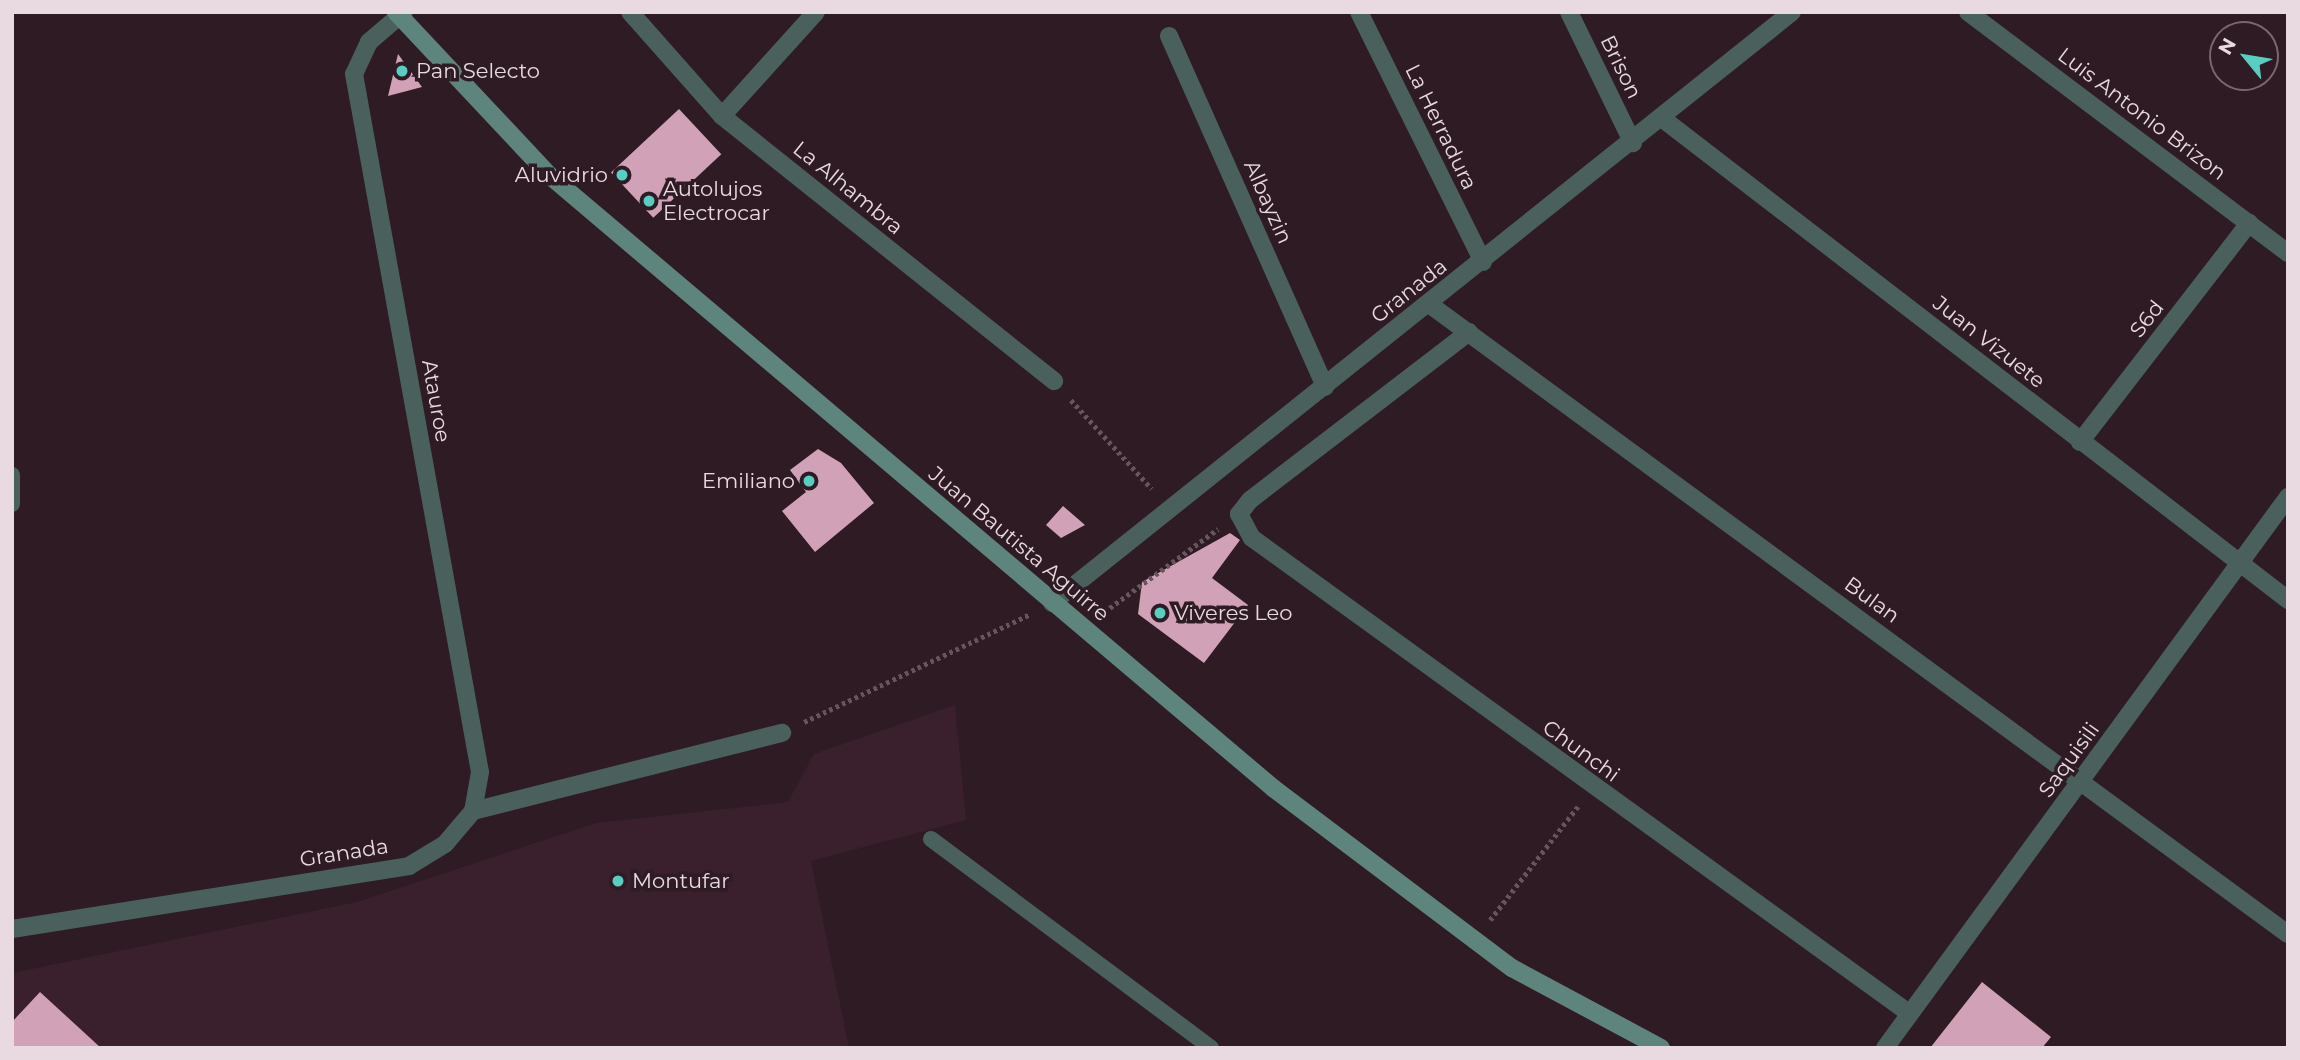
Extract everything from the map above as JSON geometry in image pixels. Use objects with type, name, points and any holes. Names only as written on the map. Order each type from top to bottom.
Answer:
[{"type":"main road","name":"Juan Bautista Aguirre","points":[[400,13],[549,175],[1273,788],[1512,968],[1661,1048]]},
{"type":"street","name":"La Alhambra","points":[[630,12],[722,116],[1054,381]]},
{"type":"street","points":[[722,116],[816,12]]},
{"type":"street","name":"La Herradura","points":[[1359,12],[1483,262]]},
{"type":"street","name":"Brison","points":[[1569,12],[1633,143]]},
{"type":"street","name":"Granada","points":[[1052,603],[1633,143],[1792,12]]},
{"type":"street","name":"Luis Antonio Brizon","points":[[1968,12],[2288,253]]},
{"type":"street","name":"Atauroe","points":[[400,13],[369,42],[354,74],[480,772],[473,811]]},
{"type":"street","name":"Albayzin","points":[[1168,36],[1325,387]]},
{"type":"street","name":"Juan Vizuete","points":[[1663,119],[2288,600]]},
{"type":"street","name":"S6d","points":[[2080,442],[2249,223]]},
{"type":"street","name":"Bulan","points":[[1429,304],[2288,934]]},
{"type":"street","points":[[1239,514],[1250,500],[1469,332]]},
{"type":"street","name":"Saquisili","points":[[1885,1048],[2288,497]]},
{"type":"street","name":"Chunchi","points":[[1239,514],[1252,538],[1592,788],[1909,1013]]},
{"type":"street","points":[[473,811],[782,733]]},
{"type":"street","name":"Granada","points":[[12,929],[409,866],[445,844],[473,811]]},
{"type":"lane","points":[[12,475],[12,504]]},
{"type":"lane","points":[[931,839],[1211,1048]]},
{"type":"path","points":[[1054,381],[1170,509]]},
{"type":"path","points":[[1084,629],[1239,514]]},
{"type":"path","points":[[782,733],[1052,603]]},
{"type":"path","points":[[1475,940],[1592,788]]},
{"type":"shaded area","name":"Montufar","points":[[955,705],[966,820],[811,861],[849,1048],[12,1048],[12,973],[357,902],[596,823],[788,802],[814,754]]},
{"type":"building","name":"Pan Selecto","points":[[398,54],[422,87],[388,96]]},
{"type":"building","points":[[679,109],[721,154],[653,218],[611,172]]},
{"type":"building","points":[[818,449],[841,463],[874,503],[815,552],[782,511],[806,492],[790,470]]},
{"type":"building","points":[[1063,506],[1085,525],[1061,538],[1046,525]]},
{"type":"building","points":[[1230,533],[1240,540],[1212,578],[1248,605],[1204,663],[1138,614],[1142,582]]},
{"type":"building","points":[[1982,982],[2051,1037],[2042,1048],[1930,1048]]},
{"type":"building","points":[[40,992],[101,1048],[12,1048],[12,1022]]},
{"type":"place","name":"Pan Selecto","points":[[402,71]]},
{"type":"place","name":"Aluvidrio","points":[[622,175]]},
{"type":"place","name":"Autolujos Electrocar","points":[[649,201]]},
{"type":"place","name":"Emiliano","points":[[809,481]]},
{"type":"place","name":"Viveres Leo","points":[[1160,613]]},
{"type":"place","name":"Montufar","points":[[618,881]]}]
